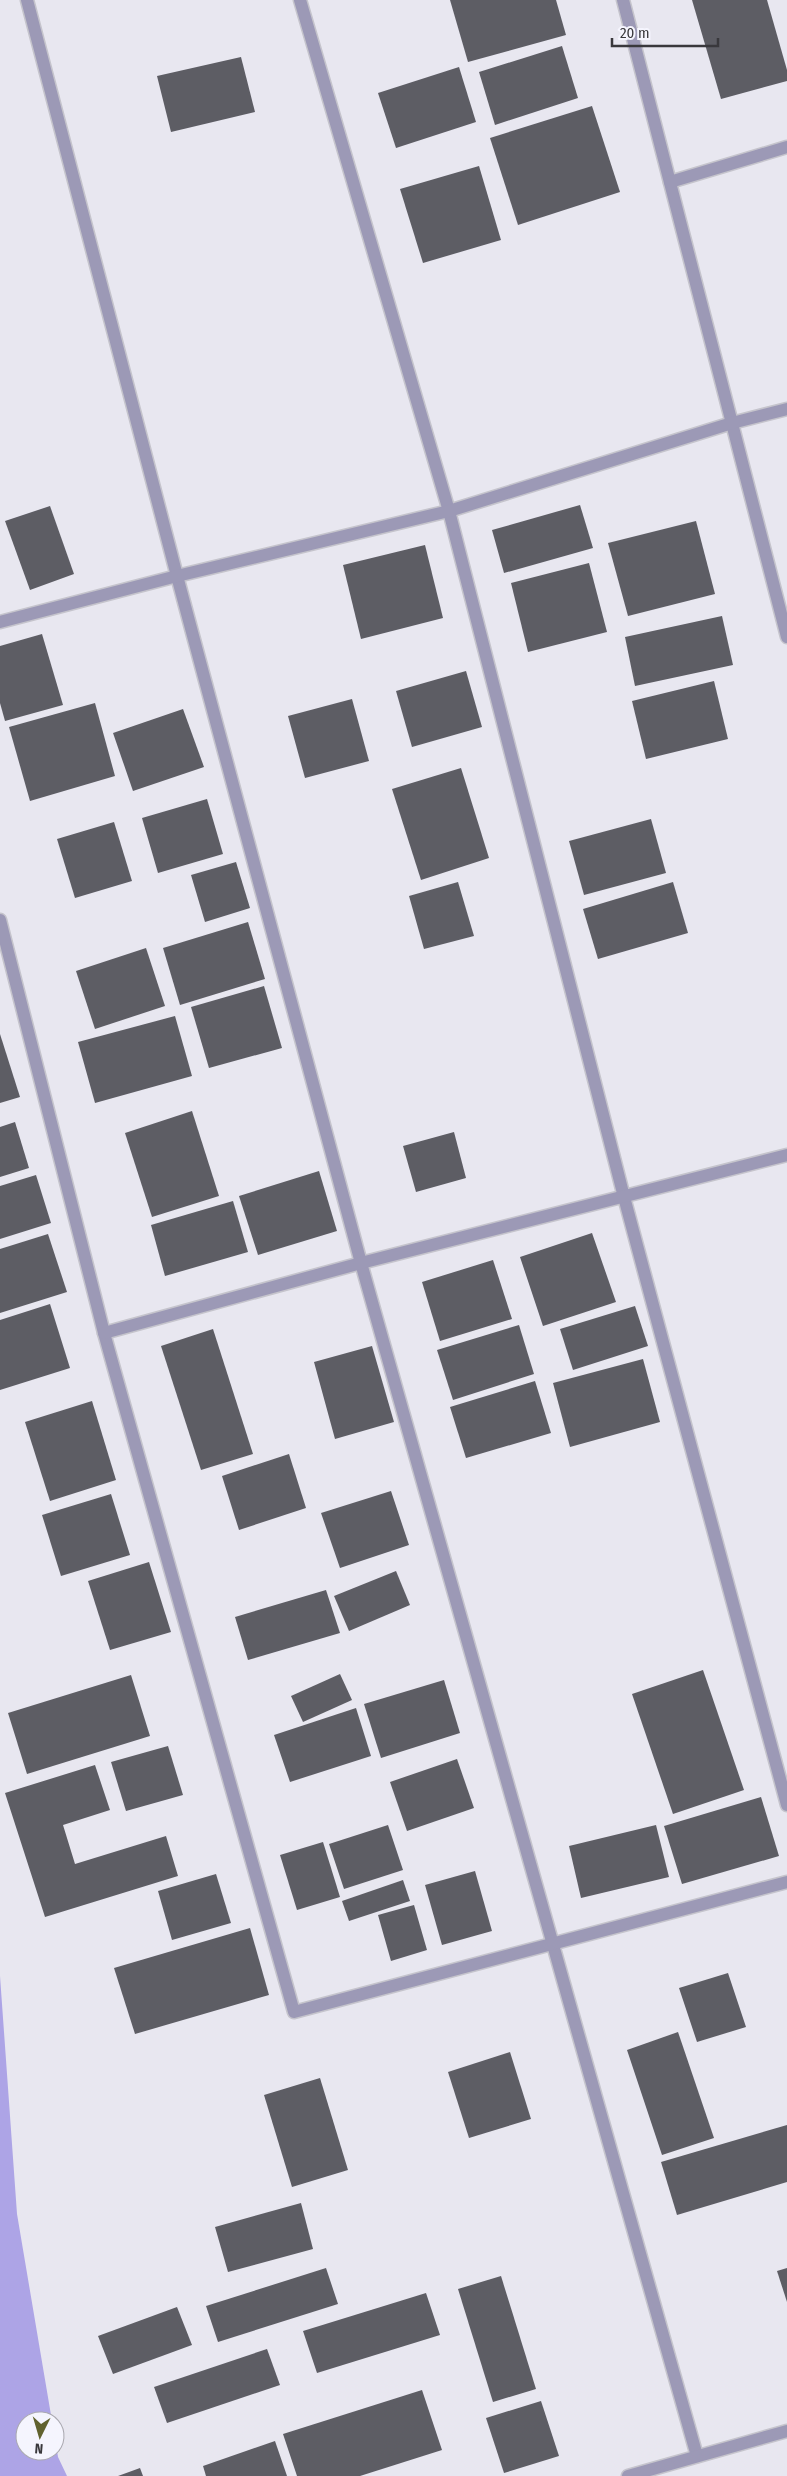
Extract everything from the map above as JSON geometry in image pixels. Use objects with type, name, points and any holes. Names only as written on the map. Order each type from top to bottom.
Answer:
[{"type":"street","points":[[27,0],[177,576],[361,1263],[697,2456]]},
{"type":"street","points":[[300,0],[450,511],[624,1197],[787,1804]]},
{"type":"street","points":[[623,0],[787,637]]},
{"type":"street","points":[[670,182],[787,147]]},
{"type":"street","points":[[0,622],[177,576],[450,511],[732,423],[787,409]]},
{"type":"street","points":[[0,920],[104,1333],[294,2012],[787,1882]]},
{"type":"street","points":[[104,1333],[361,1263],[787,1155]]},
{"type":"street","points":[[628,2476],[787,2431]]},
{"type":"shaded area","points":[[0,1976],[17,2214],[50,2411],[15,2411],[15,2461],[60,2461],[67,2476],[0,2476]]},
{"type":"building","points":[[450,0],[556,0],[566,35],[468,62]]},
{"type":"building","points":[[692,0],[767,0],[787,70],[787,81],[721,99]]},
{"type":"building","points":[[562,46],[578,98],[495,125],[479,72]]},
{"type":"building","points":[[241,57],[255,112],[171,132],[157,76]]},
{"type":"building","points":[[459,67],[476,122],[396,148],[378,93]]},
{"type":"building","points":[[592,106],[620,192],[518,225],[490,138]]},
{"type":"building","points":[[479,166],[501,240],[423,263],[400,189]]},
{"type":"building","points":[[580,505],[593,548],[504,573],[492,530]]},
{"type":"building","points":[[50,506],[74,574],[30,590],[5,521]]},
{"type":"building","points":[[696,521],[715,594],[628,616],[608,543]]},
{"type":"building","points":[[425,545],[443,618],[361,639],[343,565]]},
{"type":"building","points":[[589,563],[607,632],[528,652],[511,583]]},
{"type":"building","points":[[722,616],[733,665],[635,686],[625,637]]},
{"type":"building","points":[[42,634],[63,705],[5,721],[0,703],[0,646]]},
{"type":"building","points":[[466,671],[482,727],[412,747],[396,691]]},
{"type":"building","points":[[714,681],[728,739],[646,759],[632,701]]},
{"type":"building","points":[[352,699],[369,761],[305,778],[288,716]]},
{"type":"building","points":[[95,703],[115,776],[30,801],[9,727]]},
{"type":"building","points":[[183,709],[204,767],[133,791],[113,733]]},
{"type":"building","points":[[461,768],[489,858],[421,880],[392,789]]},
{"type":"building","points":[[207,799],[223,854],[158,873],[142,818]]},
{"type":"building","points":[[651,819],[666,873],[584,895],[569,841]]},
{"type":"building","points":[[114,822],[132,881],[75,898],[57,839]]},
{"type":"building","points":[[236,862],[250,908],[205,922],[191,875]]},
{"type":"building","points":[[458,882],[474,936],[424,949],[409,896]]},
{"type":"building","points":[[673,882],[688,933],[598,959],[583,909]]},
{"type":"building","points":[[248,922],[265,979],[180,1005],[163,948]]},
{"type":"building","points":[[146,948],[165,1006],[95,1029],[76,971]]},
{"type":"building","points":[[264,986],[282,1048],[209,1068],[191,1007]]},
{"type":"building","points":[[175,1016],[192,1076],[95,1103],[78,1042]]},
{"type":"building","points":[[0,1034],[20,1097],[0,1103]]},
{"type":"building","points":[[192,1111],[219,1196],[152,1217],[125,1133]]},
{"type":"building","points":[[15,1122],[29,1168],[0,1177],[0,1127]]},
{"type":"building","points":[[454,1132],[466,1178],[416,1192],[403,1146]]},
{"type":"building","points":[[319,1171],[337,1231],[258,1255],[239,1196]]},
{"type":"building","points":[[36,1175],[51,1223],[0,1239],[0,1186]]},
{"type":"building","points":[[233,1201],[248,1252],[165,1276],[151,1225]]},
{"type":"building","points":[[592,1233],[616,1302],[543,1326],[520,1257]]},
{"type":"building","points":[[48,1234],[67,1292],[0,1313],[0,1249]]},
{"type":"building","points":[[493,1260],[512,1319],[440,1341],[422,1282]]},
{"type":"building","points":[[50,1304],[70,1368],[0,1390],[0,1320]]},
{"type":"building","points":[[635,1306],[648,1346],[573,1370],[560,1329]]},
{"type":"building","points":[[519,1325],[534,1374],[453,1400],[437,1350]]},
{"type":"building","points":[[213,1329],[253,1454],[201,1470],[161,1346]]},
{"type":"building","points":[[372,1346],[394,1422],[335,1439],[314,1362]]},
{"type":"building","points":[[643,1359],[660,1422],[570,1447],[553,1383]]},
{"type":"building","points":[[535,1381],[551,1433],[466,1458],[450,1407]]},
{"type":"building","points":[[92,1401],[116,1480],[50,1501],[25,1422]]},
{"type":"building","points":[[289,1454],[306,1508],[239,1530],[222,1476]]},
{"type":"building","points":[[391,1491],[409,1545],[340,1568],[321,1513]]},
{"type":"building","points":[[111,1494],[130,1555],[61,1576],[42,1515]]},
{"type":"building","points":[[149,1562],[171,1632],[110,1650],[88,1581]]},
{"type":"building","points":[[396,1571],[410,1605],[349,1631],[334,1596]]},
{"type":"building","points":[[326,1590],[340,1633],[248,1660],[235,1617]]},
{"type":"building","points":[[703,1670],[744,1790],[673,1814],[632,1694]]},
{"type":"building","points":[[340,1674],[352,1700],[303,1722],[291,1696]]},
{"type":"building","points":[[131,1675],[150,1736],[27,1774],[8,1713]]},
{"type":"building","points":[[444,1680],[460,1733],[381,1758],[364,1704]]},
{"type":"building","points":[[356,1708],[371,1756],[290,1782],[274,1735]]},
{"type":"building","points":[[168,1746],[183,1795],[126,1811],[111,1762]]},
{"type":"building","points":[[457,1759],[474,1808],[407,1831],[390,1782]]},
{"type":"building","points":[[95,1765],[110,1810],[63,1825],[75,1864],[166,1836],[178,1876],[45,1917],[5,1793]]},
{"type":"building","points":[[761,1797],[779,1856],[682,1884],[664,1826]]},
{"type":"building","points":[[388,1825],[403,1870],[344,1889],[329,1844]]},
{"type":"building","points":[[656,1825],[669,1877],[581,1898],[569,1846]]},
{"type":"building","points":[[323,1842],[340,1897],[297,1910],[280,1855]]},
{"type":"building","points":[[475,1871],[492,1931],[442,1945],[425,1885]]},
{"type":"building","points":[[216,1874],[231,1923],[172,1940],[158,1891]]},
{"type":"building","points":[[403,1880],[410,1901],[349,1921],[342,1901]]},
{"type":"building","points":[[414,1905],[427,1950],[391,1961],[378,1915]]},
{"type":"building","points":[[250,1928],[269,1995],[135,2034],[114,1968]]},
{"type":"building","points":[[728,1973],[746,2027],[697,2042],[679,1988]]},
{"type":"building","points":[[678,2032],[714,2138],[662,2155],[627,2050]]},
{"type":"building","points":[[510,2052],[531,2119],[469,2138],[448,2072]]},
{"type":"building","points":[[320,2078],[348,2170],[292,2187],[264,2095]]},
{"type":"building","points":[[787,2125],[787,2182],[677,2215],[661,2162]]},
{"type":"building","points":[[301,2203],[313,2249],[228,2272],[215,2227]]},
{"type":"building","points":[[326,2268],[338,2304],[218,2342],[206,2306]]},
{"type":"building","points":[[787,2268],[787,2302],[777,2271]]},
{"type":"building","points":[[501,2276],[536,2389],[493,2402],[458,2289]]},
{"type":"building","points":[[426,2293],[440,2335],[317,2373],[303,2331]]},
{"type":"building","points":[[177,2307],[192,2345],[113,2374],[98,2336]]},
{"type":"building","points":[[267,2349],[280,2385],[167,2423],[154,2387]]},
{"type":"building","points":[[422,2390],[442,2450],[360,2476],[297,2476],[283,2434]]},
{"type":"building","points":[[541,2401],[559,2456],[504,2473],[486,2418]]},
{"type":"building","points":[[275,2441],[287,2476],[206,2476],[203,2466]]},
{"type":"building","points":[[140,2468],[143,2476],[118,2476]]}]
